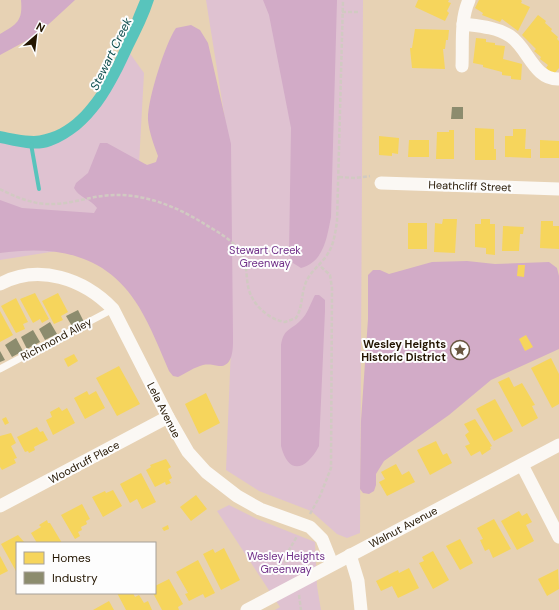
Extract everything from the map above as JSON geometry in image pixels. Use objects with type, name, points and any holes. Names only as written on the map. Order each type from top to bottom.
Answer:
[{"type":"street","points":[[462,66],[463,24],[465,9],[469,0]]},
{"type":"street","points":[[463,24],[497,29],[511,36],[525,50],[536,68],[546,77],[559,79]]},
{"type":"street","name":"Heathcliff Street","points":[[379,179],[559,189]]},
{"type":"street","name":"Lela Avenue","points":[[0,284],[11,278],[31,275],[57,276],[80,284],[93,291],[112,309],[181,442],[206,472],[226,489],[254,506],[310,527],[322,539],[332,564]]},
{"type":"street","name":"Woodruff Place","points":[[0,506],[168,417]]},
{"type":"street","name":"Walnut Avenue","points":[[247,610],[559,445]]},
{"type":"street","points":[[522,465],[559,537]]},
{"type":"street","points":[[350,555],[358,580],[361,610]]},
{"type":"lane","name":"Richmond Alley","points":[[0,369],[112,309]]},
{"type":"path","points":[[0,189],[33,202],[51,204],[117,194],[158,202],[178,209],[205,224],[236,246],[245,261],[248,287],[255,302],[266,314],[280,321],[290,321],[299,314],[304,284],[307,278],[328,253],[335,232],[339,177],[343,0]]},
{"type":"path","points":[[342,12],[359,12]]},
{"type":"path","points":[[339,177],[379,179]]},
{"type":"path","points":[[309,516],[320,496],[331,468],[332,288],[330,275],[319,265]]},
{"type":"path","points":[[298,534],[284,560],[284,567],[300,597],[301,610]]},
{"type":"green space","name":"Stewart Creek Greenway","points":[[206,0],[363,0],[360,533],[347,538],[337,534],[311,511],[259,491],[226,470],[231,347],[148,315],[119,278],[96,261],[63,250],[0,260],[0,137],[54,140],[84,126],[126,48],[144,73],[139,164],[220,171],[226,126]]},
{"type":"green space","name":"Wesley Heights Greenway","points":[[229,505],[257,519],[315,542],[317,586],[321,610],[275,610],[280,607],[217,511]]},
{"type":"shaded area","points":[[21,0],[75,0],[37,35],[0,55],[0,34],[18,21],[21,13]]},
{"type":"shaded area","points":[[263,0],[337,0],[331,217],[326,240],[320,254],[309,265],[301,268],[293,263],[289,255],[291,128],[269,15]]},
{"type":"shaded area","points":[[191,25],[200,30],[208,43],[231,144],[233,345],[232,355],[228,363],[219,366],[203,365],[178,377],[173,376],[169,371],[139,307],[126,289],[112,275],[79,257],[61,253],[21,251],[0,253],[0,200],[22,208],[94,213],[97,208],[92,202],[79,194],[74,188],[76,183],[88,173],[100,143],[107,143],[147,165],[156,162],[158,156],[148,120],[150,100],[162,59],[176,28]]},
{"type":"shaded area","points":[[467,261],[495,264],[549,262],[557,268],[559,276],[559,349],[491,380],[449,415],[384,461],[376,474],[376,485],[374,491],[369,494],[363,493],[360,489],[361,421],[368,319],[368,275],[373,270],[380,270],[389,274],[432,262]]},
{"type":"shaded area","points":[[315,295],[319,295],[325,300],[319,446],[309,460],[304,464],[293,466],[284,456],[281,446],[281,345],[284,335],[303,318]]},
{"type":"water","points":[[140,0],[154,0],[145,24],[119,78],[101,106],[91,118],[66,139],[45,148],[26,148],[0,143],[0,131],[34,136],[55,131],[73,120],[89,104],[113,63]]},
{"type":"building: Homes","points":[[418,0],[449,0],[448,2],[451,3],[447,11],[449,13],[445,21],[415,7]]},
{"type":"building: Homes","points":[[479,0],[521,0],[521,3],[530,7],[518,31],[502,19],[500,22],[482,15],[483,13],[475,8]]},
{"type":"building: Homes","points":[[538,15],[546,21],[545,23],[552,29],[551,31],[558,37],[559,68],[554,74],[546,68],[548,65],[540,59],[541,57],[534,51],[536,49],[522,35]]},
{"type":"building: Homes","points":[[415,29],[449,30],[448,40],[446,40],[445,49],[443,49],[445,69],[412,68],[410,48],[412,48]]},
{"type":"building: Homes","points":[[476,38],[486,39],[486,42],[495,43],[495,45],[505,46],[503,59],[522,64],[521,80],[511,79],[511,76],[502,75],[502,72],[473,63]]},
{"type":"building: Homes","points":[[475,128],[494,129],[494,149],[496,149],[496,160],[475,160]]},
{"type":"building: Homes","points":[[513,129],[526,129],[525,149],[531,149],[531,158],[505,157],[505,136],[513,136]]},
{"type":"building: Homes","points":[[449,130],[454,130],[454,159],[436,159],[437,132],[449,132]]},
{"type":"building: Homes","points":[[379,136],[399,138],[398,154],[392,153],[392,156],[379,155]]},
{"type":"building: Homes","points":[[409,140],[429,140],[429,157],[408,157]]},
{"type":"building: Homes","points":[[540,140],[559,141],[559,158],[540,158]]},
{"type":"building: Homes","points":[[443,219],[457,219],[455,253],[434,252],[435,223],[442,224]]},
{"type":"building: Homes","points":[[481,219],[490,219],[490,224],[495,224],[495,255],[486,254],[486,248],[475,247],[475,224],[481,224]]},
{"type":"building: Homes","points":[[541,221],[553,221],[553,226],[559,226],[559,249],[540,248]]},
{"type":"building: Homes","points":[[408,223],[427,223],[427,249],[408,249]]},
{"type":"building: Homes","points":[[503,226],[524,227],[523,234],[520,234],[519,251],[502,251]]},
{"type":"building: Homes","points":[[518,265],[525,265],[524,277],[517,276]]},
{"type":"building: Homes","points":[[35,293],[49,319],[42,323],[40,319],[33,323],[20,299]]},
{"type":"building: Homes","points":[[58,293],[68,312],[61,316],[63,320],[54,324],[42,301]]},
{"type":"building: Homes","points":[[16,298],[28,322],[23,324],[25,329],[16,333],[1,306]]},
{"type":"building: Homes","points":[[0,311],[13,335],[0,342]]},
{"type":"building: Homes","points":[[526,335],[533,347],[525,351],[519,339]]},
{"type":"building: Homes","points":[[74,354],[78,361],[68,367],[64,359]]},
{"type":"building: Homes","points":[[551,358],[559,374],[559,404],[552,408],[531,368]]},
{"type":"building: Homes","points":[[119,366],[140,404],[117,416],[96,378]]},
{"type":"building: Homes","points":[[509,377],[514,387],[522,383],[535,405],[532,406],[538,418],[522,427],[498,382]]},
{"type":"building: Homes","points":[[87,391],[89,395],[96,391],[105,408],[85,419],[74,398]]},
{"type":"building: Homes","points":[[206,393],[220,423],[199,434],[185,404]]},
{"type":"building: Homes","points":[[495,399],[513,431],[494,441],[476,409]]},
{"type":"building: Homes","points":[[59,407],[62,411],[67,408],[75,423],[53,435],[46,420],[52,417],[50,412]]},
{"type":"building: Homes","points":[[6,417],[9,423],[5,425],[2,419]]},
{"type":"building: Homes","points":[[475,419],[492,446],[490,447],[491,449],[482,455],[480,451],[471,456],[465,446],[470,444],[465,435],[469,432],[464,424]]},
{"type":"building: Homes","points":[[37,427],[40,432],[43,431],[48,440],[34,447],[35,450],[29,453],[28,451],[25,452],[17,437]]},
{"type":"building: Homes","points":[[11,433],[16,443],[11,446],[17,458],[14,459],[16,463],[2,470],[0,467],[0,436]]},
{"type":"building: Homes","points":[[436,441],[443,455],[447,453],[452,463],[430,475],[417,450]]},
{"type":"building: Homes","points":[[166,459],[171,467],[168,469],[172,478],[169,480],[171,483],[166,485],[165,482],[155,487],[146,470],[151,467],[150,465]]},
{"type":"building: Homes","points":[[396,464],[402,475],[409,471],[415,482],[387,496],[379,482],[385,479],[381,472]]},
{"type":"building: Homes","points":[[141,473],[156,502],[142,509],[137,499],[130,503],[120,484]]},
{"type":"building: Homes","points":[[113,490],[122,506],[103,517],[92,497],[105,491],[106,493]]},
{"type":"building: Homes","points":[[196,495],[207,509],[191,521],[180,507]]},
{"type":"building: Homes","points":[[82,504],[90,519],[86,521],[87,524],[81,527],[82,530],[78,532],[80,536],[75,539],[61,515]]},
{"type":"building: Homes","points":[[519,511],[522,516],[527,513],[532,522],[526,525],[534,541],[517,550],[501,521]]},
{"type":"building: Homes","points":[[494,519],[511,549],[493,558],[489,549],[485,551],[480,540],[483,539],[477,528]]},
{"type":"building: Homes","points":[[47,520],[61,542],[36,542],[31,533],[41,527],[39,525]]},
{"type":"building: Homes","points":[[168,525],[169,529],[164,531],[162,528]]},
{"type":"building: Homes","points":[[18,535],[24,542],[16,542],[16,571],[1,544]]},
{"type":"building: Homes","points":[[460,539],[473,563],[460,570],[446,546]]},
{"type":"building: Homes","points":[[224,548],[240,580],[221,590],[203,554],[213,549],[215,553]]},
{"type":"building: Homes","points":[[433,551],[449,580],[433,589],[419,563],[424,561],[422,557]]},
{"type":"building: Homes","points":[[0,556],[8,571],[0,575]]},
{"type":"building: Homes","points":[[198,560],[215,593],[205,598],[203,594],[189,601],[185,594],[188,593],[176,572]]},
{"type":"building: Homes","points":[[409,568],[419,588],[398,598],[392,586],[381,591],[376,581],[398,570],[399,573]]},
{"type":"building: Homes","points":[[558,569],[559,589],[547,596],[538,579]]},
{"type":"building: Homes","points":[[169,579],[183,604],[178,607],[179,610],[162,610],[154,594],[156,594],[156,586]]},
{"type":"building: Homes","points":[[118,594],[134,594],[135,597],[139,595],[144,603],[148,601],[152,610],[126,610]]},
{"type":"building: Homes","points":[[109,601],[114,610],[93,610]]},
{"type":"building: Industry","points":[[452,107],[463,107],[463,119],[451,119]]},
{"type":"building: Industry","points":[[78,310],[84,322],[73,328],[66,316]]},
{"type":"building: Industry","points":[[50,322],[57,334],[45,340],[39,329]]},
{"type":"building: Industry","points":[[33,330],[40,342],[27,349],[21,337]]},
{"type":"building: Industry","points":[[16,338],[23,351],[12,357],[5,345]]},
{"type":"building: Industry","points":[[0,351],[5,360],[0,362]]},
{"type":"waterway","points":[[31,144],[39,189]]},
{"type":"place","name":"Wesley Heights Historic District","points":[[460,350]]},
{"type":"water label","name":"Stewart Creek","points":[[111,54]]}]
